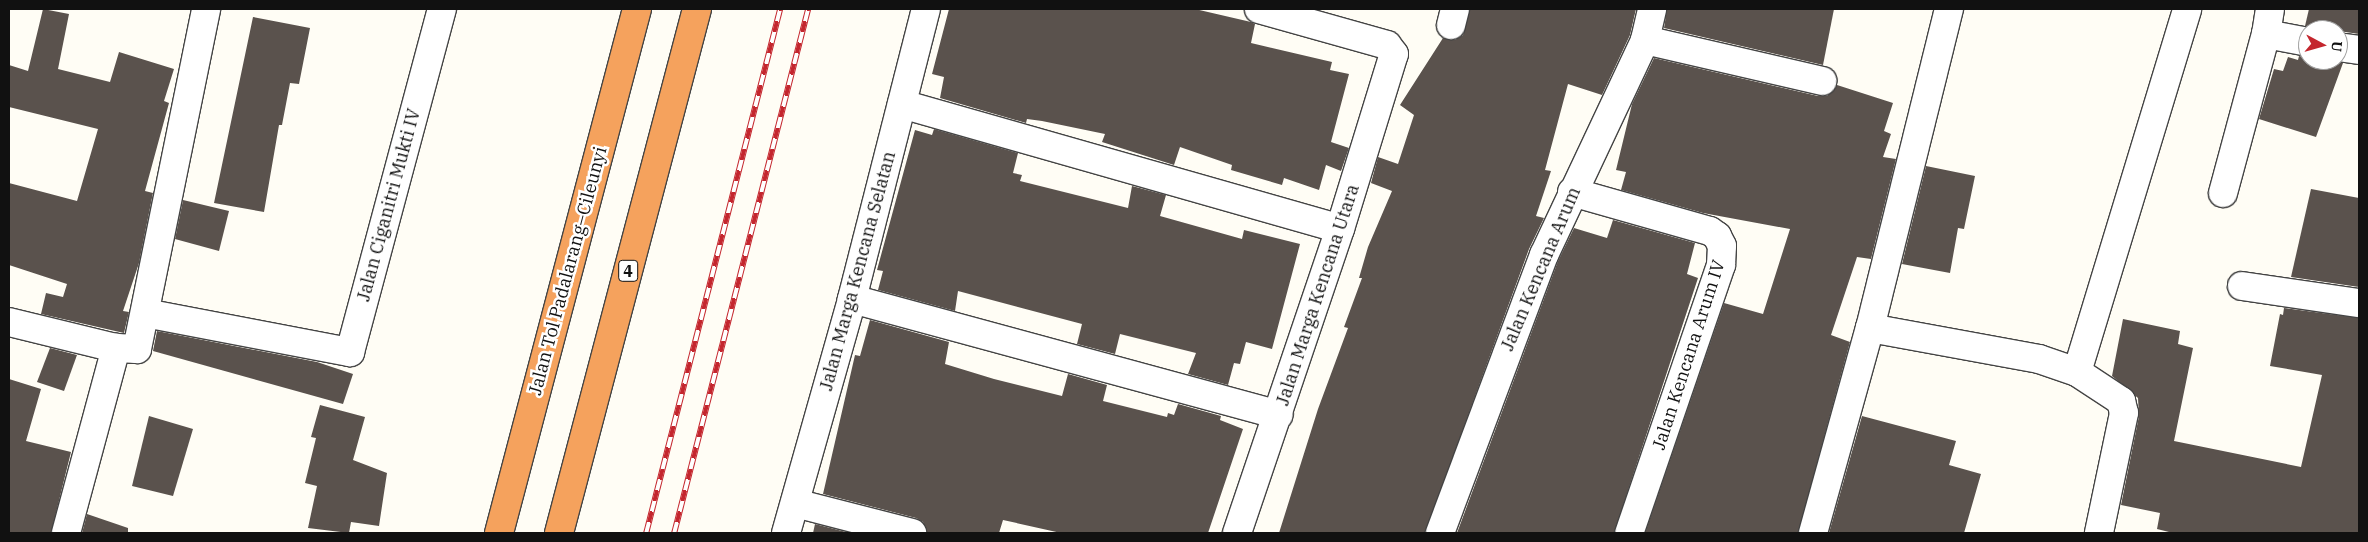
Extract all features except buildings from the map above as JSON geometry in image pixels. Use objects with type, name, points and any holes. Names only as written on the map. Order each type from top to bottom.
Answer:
[{"type":"highway","name":"Jalan Tol Padalarang–Cileunyi","points":[[499,533],[637,9]]},
{"type":"highway","name":"4","points":[[559,533],[697,9]]},
{"type":"street","points":[[9,322],[116,348],[137,349],[206,9]]},
{"type":"street","name":"Jalan Ciganitri Mukti IV","points":[[145,313],[350,352],[442,9]]},
{"type":"street","name":"Jalan Marga Kencana Selatan","points":[[786,533],[852,299],[926,9]]},
{"type":"street","name":"Jalan Marga Kencana Utara","points":[[1237,533],[1340,229],[1394,54],[1387,45],[1259,9]]},
{"type":"street","name":"Jalan Kencana Arum","points":[[1440,533],[1503,360],[1572,192],[1645,40],[1652,9]]},
{"type":"street","points":[[1813,533],[1870,328],[1949,9]]},
{"type":"street","points":[[2077,372],[2187,9]]},
{"type":"street","points":[[2223,193],[2268,21],[2298,37]]},
{"type":"street","points":[[1645,40],[1822,81]]},
{"type":"street","points":[[902,104],[1340,229]]},
{"type":"street","name":"Jalan Kencana Arum IV","points":[[1572,192],[1710,231],[1717,236],[1722,246],[1721,265],[1628,533]]},
{"type":"street","points":[[2242,286],[2359,303]]},
{"type":"street","points":[[852,299],[1278,415]]},
{"type":"street","points":[[1870,328],[2039,359],[2077,372],[2121,401],[2124,413],[2099,533]]},
{"type":"street","points":[[66,533],[116,348]]},
{"type":"street","points":[[795,503],[912,533]]},
{"type":"railway","points":[[646,533],[780,9]]},
{"type":"railway","points":[[674,533],[808,9]]}]
